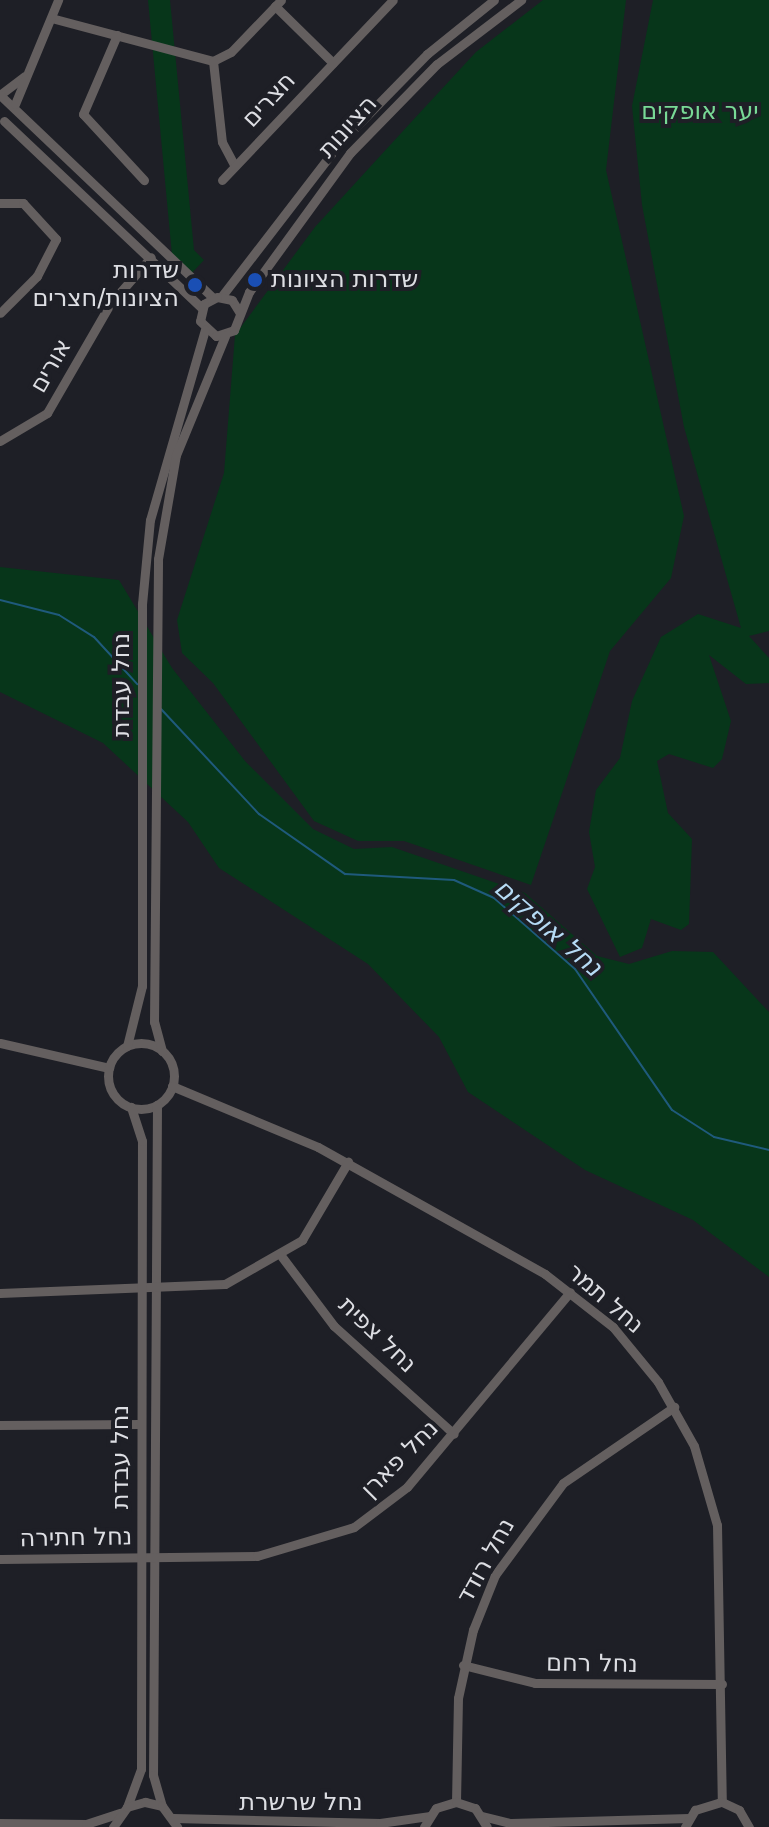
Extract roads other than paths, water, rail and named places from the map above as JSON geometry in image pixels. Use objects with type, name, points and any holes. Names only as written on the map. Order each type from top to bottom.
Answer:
[{"type":"street","points":[[58,0],[55,19],[15,105],[2,121],[151,257],[202,308],[205,330],[225,336]]},
{"type":"street","name":"חצרים","points":[[222,180],[393,0]]},
{"type":"street","name":"הציונות","points":[[202,308],[217,297],[339,144],[427,54],[494,0]]},
{"type":"street","name":"הציונות","points":[[225,336],[350,153],[437,64],[521,0]]},
{"type":"street","points":[[55,19],[213,61],[231,52],[278,3],[333,63]]},
{"type":"street","points":[[117,35],[83,114],[144,180]]},
{"type":"street","name":"חצרים","points":[[213,61],[222,142],[235,166]]},
{"type":"street","points":[[30,70],[1,94],[217,297],[240,313]]},
{"type":"street","points":[[0,203],[23,203],[56,239],[37,276],[0,313]]},
{"type":"street","name":"אורים","points":[[0,441],[47,413],[110,304],[151,257]]},
{"type":"street","name":"נחל עבדת","points":[[127,1046],[141,1009],[144,576],[165,452],[205,330]]},
{"type":"street","name":"נחל עבדת","points":[[162,1051],[154,1022],[157,569],[176,455],[225,336]]},
{"type":"street","points":[[0,1043],[109,1068]]},
{"type":"street","points":[[127,1046],[162,1051],[172,1086],[157,1105],[131,1107],[115,1096],[109,1068],[127,1046]]},
{"type":"street","name":"נחל תמר","points":[[172,1086],[348,1162],[570,1292],[613,1327],[674,1407],[694,1446],[717,1525],[722,1802]]},
{"type":"street","name":"נחל עבדת","points":[[157,1105],[153,1775],[162,1806]]},
{"type":"street","name":"נחל עבדת","points":[[113,1827],[124,1810],[141,1769],[142,1141],[131,1107]]},
{"type":"street","points":[[0,1293],[154,1290],[225,1284],[282,1257],[318,1219],[348,1162]]},
{"type":"street","name":"נחל צפית","points":[[282,1257],[334,1326],[454,1434]]},
{"type":"street","name":"נחל פארן","points":[[153,1557],[257,1556],[322,1541],[383,1509],[454,1434],[570,1292]]},
{"type":"street","name":"נחל רודד","points":[[456,1802],[463,1665],[495,1575],[540,1508],[589,1461],[674,1407]]},
{"type":"street","points":[[0,1425],[141,1424]]},
{"type":"street","name":"נחל חתירה","points":[[0,1559],[153,1557]]},
{"type":"street","name":"נחל רחם","points":[[463,1665],[535,1683],[722,1684]]},
{"type":"street","points":[[456,1802],[482,1816],[511,1823],[687,1822],[722,1802],[749,1827]]},
{"type":"street","name":"נחל שרשרת","points":[[175,1822],[380,1823],[429,1816],[456,1802]]},
{"type":"street","points":[[0,1823],[86,1824],[124,1810],[162,1806],[175,1822]]},
{"type":"street","points":[[424,1827],[429,1816]]},
{"type":"street","points":[[482,1816],[487,1827]]},
{"type":"waterway","name":"נחל אופקים","points":[[0,600],[59,615],[94,637],[137,684]]},
{"type":"waterway","name":"נחל אופקים","points":[[161,709],[259,814],[345,874],[454,880],[494,898],[575,969],[672,1110],[714,1137],[769,1150]]},
{"type":"place","name":"שדרות הציונות","points":[[255,280]]},
{"type":"place","name":"שדרות הציונות/חצרים","points":[[195,285]]},
{"type":"park label","name":"יער אופקים","points":[[700,112]]}]
